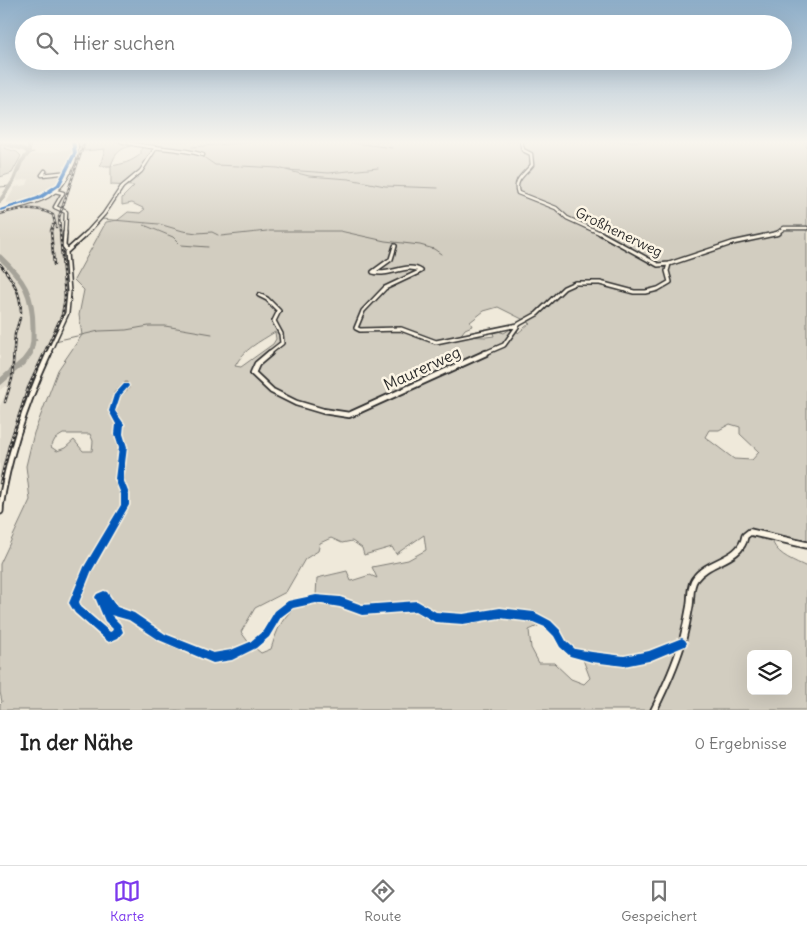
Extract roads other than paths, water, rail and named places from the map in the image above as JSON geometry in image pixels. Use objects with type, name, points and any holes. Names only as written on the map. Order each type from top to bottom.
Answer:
[{"type":"main road","points":[[2,210],[36,201],[55,191],[63,185],[69,174]]},
{"type":"street","points":[[0,511],[4,483],[16,437],[34,385],[67,312],[69,292],[65,253],[104,214],[111,200],[122,187],[138,174]]},
{"type":"street","name":"Großhenerweg","points":[[523,174],[515,182],[518,193],[556,208],[567,218],[612,239],[656,264],[669,264],[732,243],[771,236],[778,234],[784,228],[807,228]]},
{"type":"street","points":[[55,191],[63,193],[55,207],[66,212],[64,250],[67,250]]},
{"type":"street","points":[[396,246],[393,258],[373,272],[382,274],[415,268],[421,270],[382,289],[364,310],[356,324],[356,328],[360,330],[406,330],[415,333],[427,341],[436,342],[518,325]]},
{"type":"street","points":[[656,264],[667,271]]},
{"type":"street","name":"Maurerweg","points":[[259,295],[267,299],[279,311],[274,321],[283,334],[282,343],[257,364],[253,373],[261,383],[273,392],[298,403],[335,414],[349,415],[413,388],[504,345],[512,338],[518,325],[538,313],[575,282],[587,282],[631,291],[652,293],[670,282],[667,271],[669,264]]},
{"type":"street","points":[[126,386],[117,395],[112,411],[120,424],[119,434],[123,447],[119,479],[125,494],[125,505],[87,570],[74,603],[78,610],[109,637],[118,632],[117,627],[108,618],[102,604],[100,598],[104,595],[114,611],[131,616],[162,637],[213,658],[232,655],[253,645],[266,634],[278,614],[291,604],[316,599],[340,602],[362,610],[418,606],[435,617],[464,619],[500,613],[534,617],[548,624],[557,633],[563,644],[573,653],[592,658],[624,660],[649,656],[682,643]]},
{"type":"street","points":[[654,710],[669,680],[682,643],[690,607],[693,580],[701,571],[736,553],[744,543],[745,536],[750,532],[807,545]]},
{"type":"waterway","points":[[0,201],[16,174]]},
{"type":"waterway","points":[[302,174],[349,179],[385,186],[438,188]]},
{"type":"waterway","points":[[0,187],[10,186]]},
{"type":"waterway","points":[[63,208],[69,188]]},
{"type":"waterway","points":[[101,219],[159,224],[183,231],[197,233],[212,232],[218,235]]},
{"type":"waterway","points":[[145,223],[144,225],[173,237],[181,245],[208,247]]},
{"type":"waterway","points":[[221,236],[267,231]]},
{"type":"waterway","points":[[269,231],[340,231],[385,241],[420,245],[434,249],[441,254]]},
{"type":"waterway","points":[[0,257],[21,281],[29,297],[33,316],[32,345],[29,354]]},
{"type":"waterway","points":[[55,341],[99,331],[126,330],[149,326],[165,326],[212,334]]},
{"type":"waterway","points":[[0,382],[24,361],[30,353]]},
{"type":"railway","points":[[0,483],[9,446],[28,388],[62,315],[65,298],[59,217],[74,174]]},
{"type":"railway","points":[[0,214],[20,209],[40,210],[53,215],[56,227]]},
{"type":"railway","points":[[53,225],[51,231],[54,265]]},
{"type":"railway","points":[[0,264],[15,286],[21,305],[21,312]]},
{"type":"railway","points":[[5,402],[12,379],[15,334],[20,318]]}]
